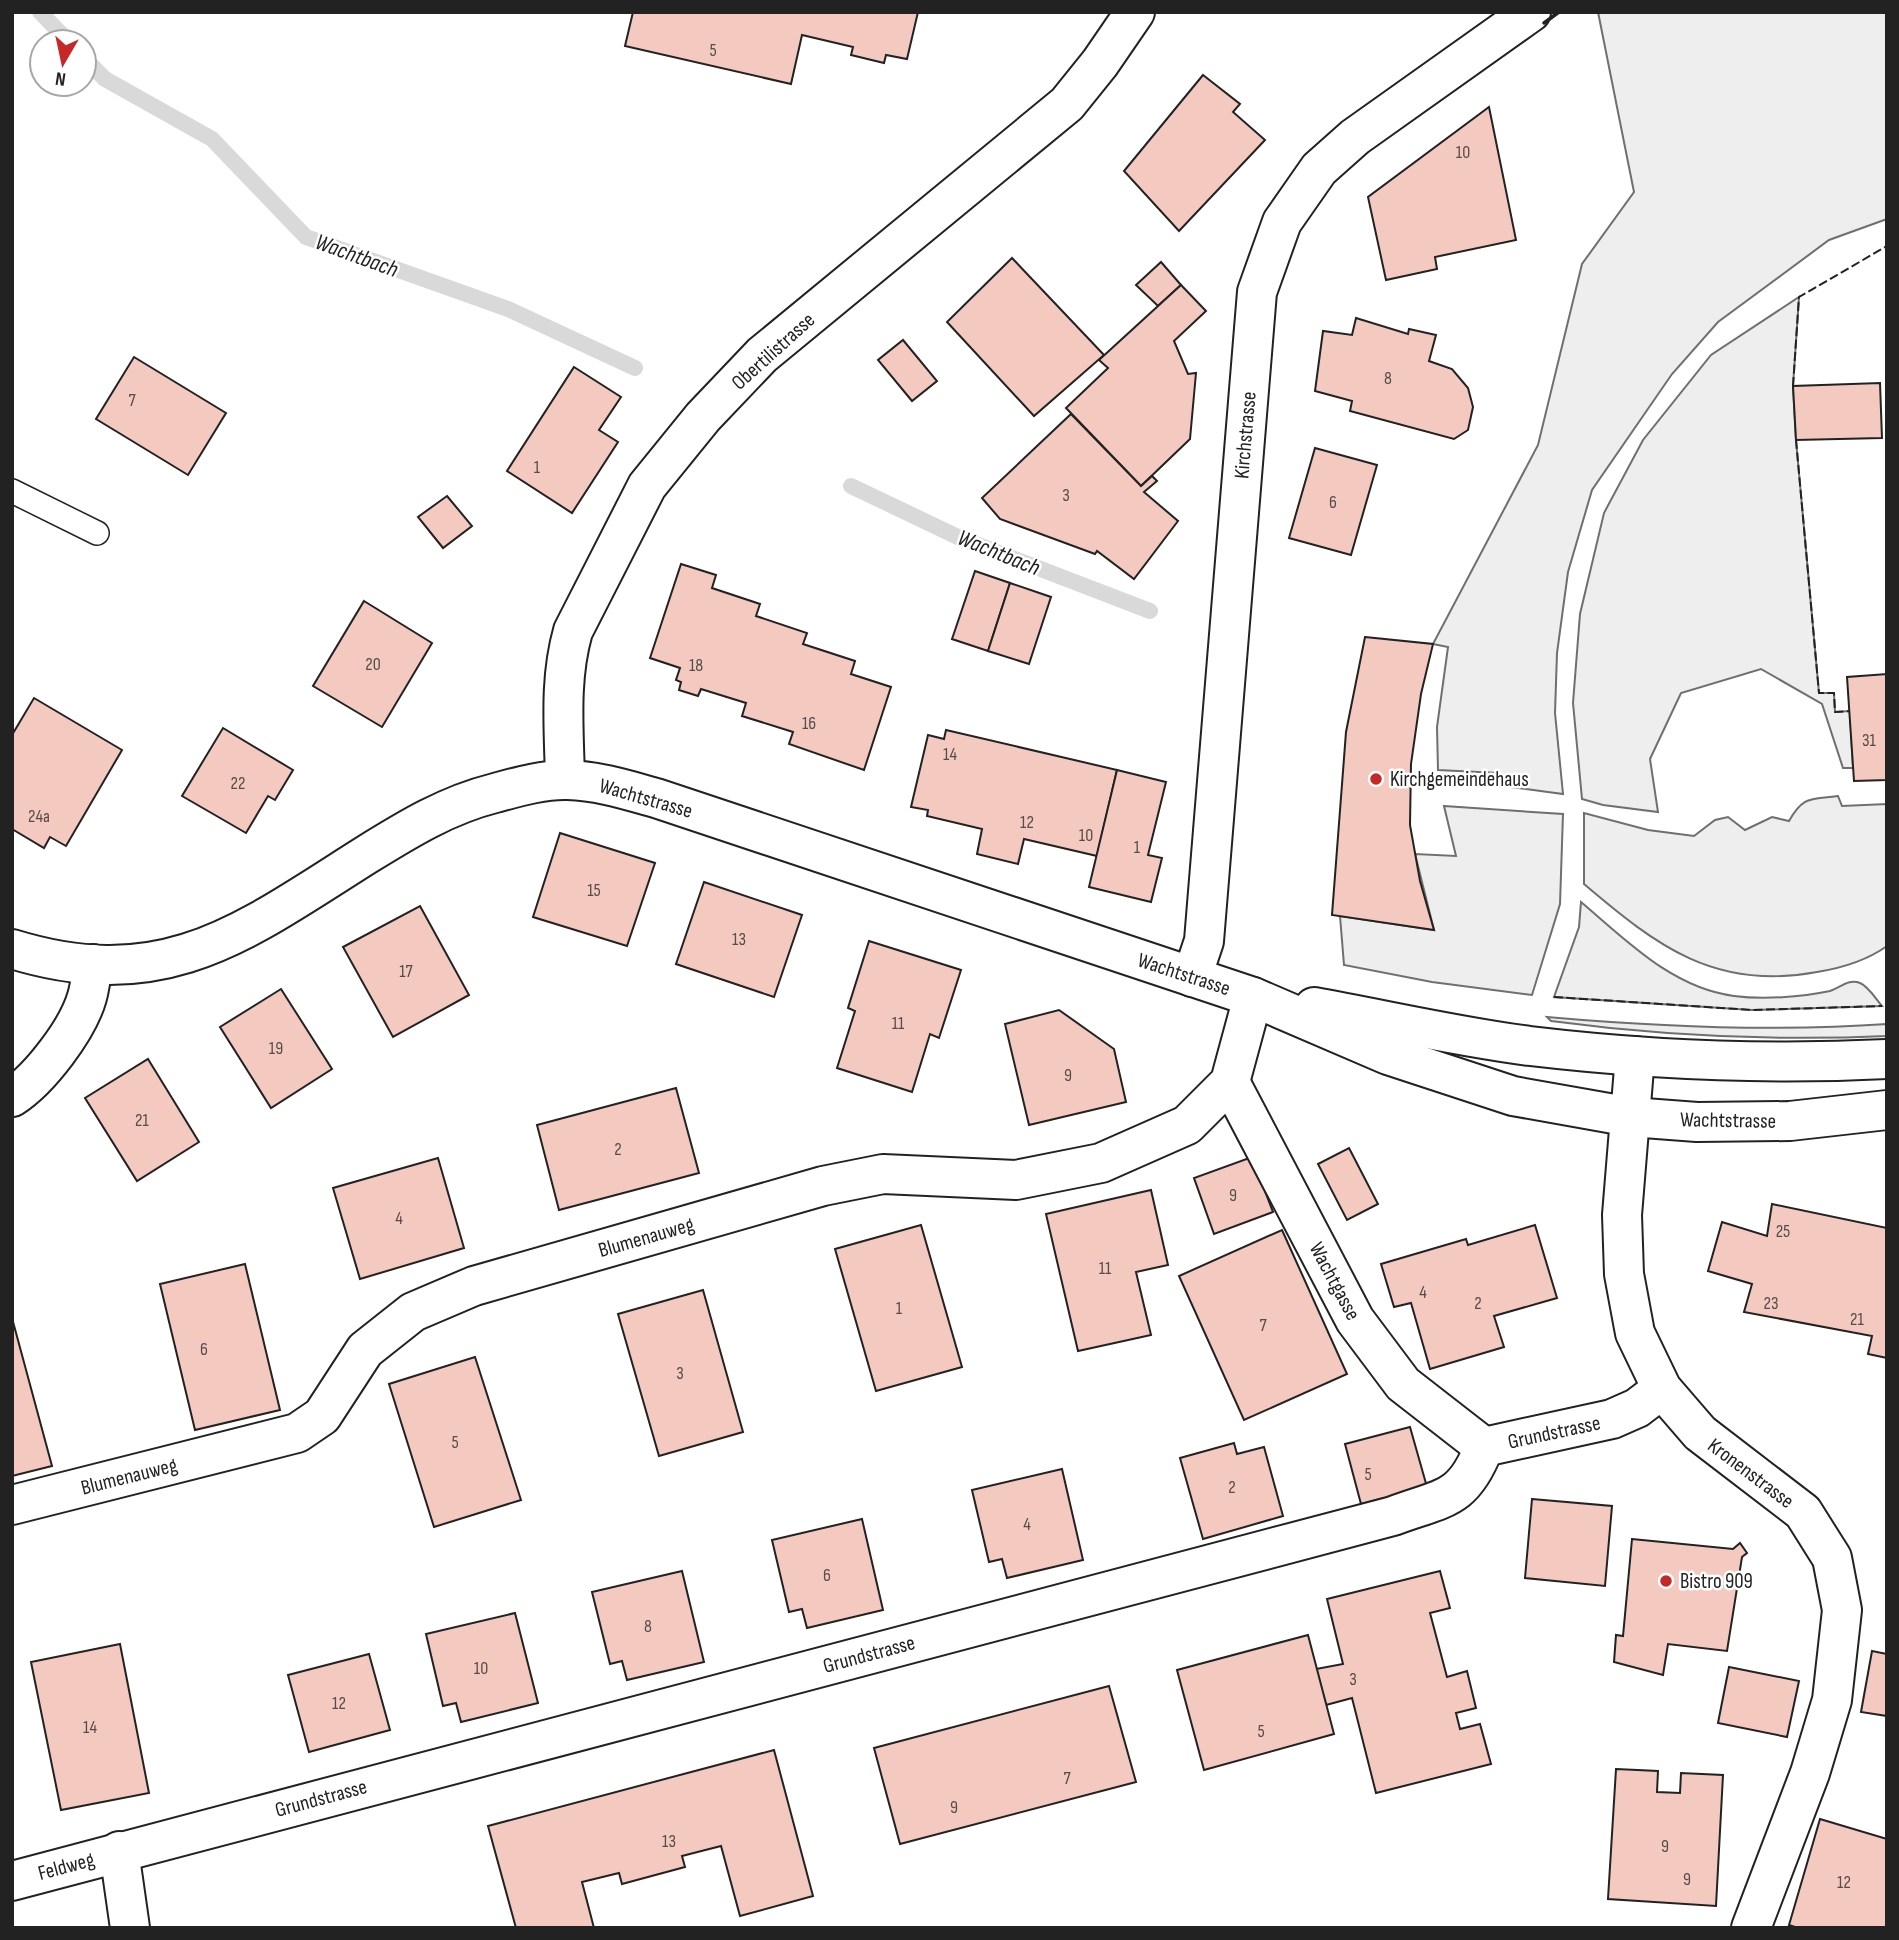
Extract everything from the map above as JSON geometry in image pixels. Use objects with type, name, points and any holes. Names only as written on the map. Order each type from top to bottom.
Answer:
[{"type":"street","name":"Obertilistrasse","points":[[565,780],[562,685],[573,631],[647,486],[703,417],[762,355],[1067,104],[1100,64],[1135,12]]},
{"type":"street","name":"Kirchstrasse","points":[[1192,977],[1204,941],[1256,292],[1282,222],[1319,169],[1355,137],[1531,12]]},
{"type":"street","name":"Wachtstrasse","points":[[12,949],[46,960],[93,964],[134,965],[170,959],[242,933],[430,817],[464,801],[508,789],[565,780],[607,784],[656,798],[1253,997],[1388,1055],[1513,1096],[1631,1117],[1696,1122],[1790,1121],[1887,1110]]},
{"type":"street","points":[[12,1097],[26,1088],[73,1028],[87,998],[93,964]]},
{"type":"street","name":"Wachtstrasse","points":[[1253,997],[1527,1045],[1635,1056],[1762,1062],[1887,1059]]},
{"type":"street","name":"Blumenauweg","points":[[12,1505],[297,1433],[322,1416],[365,1350],[414,1312],[474,1286],[823,1186],[883,1174],[1016,1181],[1101,1163],[1188,1125],[1230,1082],[1253,997]]},
{"type":"street","name":"Kronenstrasse","points":[[1635,1056],[1622,1216],[1624,1274],[1635,1333],[1662,1389],[1700,1433],[1803,1513],[1832,1558],[1842,1610],[1832,1700],[1810,1773],[1751,1928]]},
{"type":"street","name":"Wachtgasse","points":[[1230,1082],[1355,1320],[1402,1384],[1484,1447]]},
{"type":"street","name":"Grundstrasse","points":[[119,1852],[1394,1516],[1458,1492],[1475,1470],[1484,1447],[1612,1419],[1637,1408],[1662,1389]]},
{"type":"street","points":[[119,1852],[130,1928]]},
{"type":"street","name":"Feldweg","points":[[12,1881],[119,1852]]},
{"type":"lane","points":[[12,491],[97,533]]},
{"type":"shaded area","points":[[1598,12],[1887,12],[1887,219],[1829,240],[1718,322],[1672,374],[1592,490],[1568,572],[1557,653],[1555,713],[1563,794],[1503,786],[1498,773],[1438,770],[1437,727],[1448,647],[1433,644],[1538,445],[1582,264],[1634,192]]},
{"type":"shaded area","points":[[1799,297],[1793,386],[1819,693],[1834,693],[1835,712],[1850,711],[1853,768],[1843,768],[1822,704],[1761,669],[1681,693],[1650,759],[1658,812],[1603,805],[1582,799],[1573,703],[1580,614],[1604,513],[1643,440],[1711,355]]},
{"type":"shaded area","points":[[1838,796],[1842,806],[1887,804],[1887,946],[1854,963],[1781,976],[1748,975],[1718,969],[1663,944],[1637,927],[1584,884],[1584,813],[1648,830],[1694,836],[1715,820],[1728,817],[1745,830],[1772,817],[1789,821],[1799,807],[1809,800]]},
{"type":"shaded area","points":[[1444,806],[1563,814],[1560,904],[1532,995],[1432,982],[1344,965],[1340,916],[1434,930],[1415,854],[1456,856]]},
{"type":"shaded area","points":[[1581,902],[1651,960],[1670,973],[1711,991],[1745,997],[1782,997],[1830,991],[1856,982],[1866,987],[1882,1006],[1752,1010],[1554,997],[1579,927]]},
{"type":"shaded area","points":[[1547,1017],[1717,1027],[1802,1028],[1887,1024],[1887,1036],[1803,1038],[1677,1034],[1551,1021]]},
{"type":"building","points":[[633,12],[918,12],[907,59],[886,55],[884,63],[851,55],[853,47],[802,35],[791,84],[625,46]]},
{"type":"building","points":[[1203,75],[1240,104],[1233,112],[1265,140],[1179,231],[1124,171]]},
{"type":"building","points":[[1489,107],[1516,240],[1435,257],[1437,269],[1386,280],[1368,197]]},
{"type":"building","points":[[1012,258],[1104,355],[1034,416],[947,322]]},
{"type":"building","points":[[1161,262],[1181,285],[1158,306],[1136,285]]},
{"type":"building","points":[[1181,285],[1206,311],[1174,341],[1188,374],[1196,373],[1190,439],[1141,486],[1066,408],[1108,368],[1099,360]]},
{"type":"building","points":[[1356,318],[1408,334],[1409,329],[1436,335],[1429,361],[1452,369],[1468,388],[1473,407],[1468,430],[1454,439],[1350,411],[1352,401],[1315,391],[1323,331],[1352,335]]},
{"type":"building","points":[[903,340],[937,381],[912,401],[878,360]]},
{"type":"building","points":[[134,357],[226,413],[188,475],[96,419]]},
{"type":"building","points":[[574,367],[621,397],[599,430],[618,442],[572,513],[507,471]]},
{"type":"building","points":[[1880,383],[1882,438],[1796,440],[1793,386]]},
{"type":"building","points":[[1071,414],[1141,486],[1152,476],[1157,481],[1144,492],[1178,521],[1134,579],[1097,551],[1095,554],[1000,519],[982,498]]},
{"type":"building","points":[[1315,448],[1377,465],[1351,555],[1289,538]]},
{"type":"building","points":[[447,496],[472,526],[443,548],[418,517]]},
{"type":"building","points":[[681,564],[716,575],[712,588],[760,604],[756,616],[807,633],[803,644],[855,661],[851,674],[891,687],[864,770],[789,744],[793,732],[742,716],[746,703],[701,689],[698,696],[679,690],[681,682],[676,680],[680,668],[650,658]]},
{"type":"building","points":[[975,571],[1010,583],[988,651],[952,639]]},
{"type":"building","points":[[1010,583],[1051,597],[1029,664],[988,651]]},
{"type":"building","points":[[364,601],[432,643],[382,727],[313,686]]},
{"type":"building","name":"Kirchgemeindehaus","points":[[1365,637],[1433,644],[1421,694],[1411,764],[1410,825],[1420,881],[1434,930],[1332,915],[1346,732]]},
{"type":"building","points":[[1887,674],[1887,780],[1854,781],[1847,677]]},
{"type":"building","points":[[34,698],[122,750],[66,846],[50,837],[44,848],[12,829],[12,735]]},
{"type":"building","points":[[223,728],[293,770],[275,800],[268,796],[246,833],[182,796]]},
{"type":"building","points":[[946,730],[1117,770],[1097,856],[1024,839],[1018,864],[977,854],[982,829],[927,816],[928,810],[911,807],[928,735],[944,739]]},
{"type":"building","points":[[1117,770],[1166,782],[1148,855],[1162,858],[1151,902],[1089,887]]},
{"type":"building","points":[[560,833],[655,863],[627,946],[533,917]]},
{"type":"building","points":[[704,882],[802,915],[774,997],[676,964]]},
{"type":"building","points":[[420,906],[469,995],[393,1037],[343,947]]},
{"type":"building","points":[[869,941],[961,970],[939,1038],[930,1034],[912,1092],[837,1068],[855,1011],[848,1008]]},
{"type":"building","points":[[281,989],[332,1069],[271,1108],[220,1027]]},
{"type":"building","points":[[1059,1010],[1114,1049],[1126,1102],[1029,1125],[1005,1024]]},
{"type":"building","points":[[148,1059],[199,1142],[137,1181],[85,1098]]},
{"type":"building","points":[[676,1088],[699,1173],[559,1210],[537,1125]]},
{"type":"building","points":[[1349,1148],[1378,1204],[1347,1220],[1318,1164]]},
{"type":"building","points":[[1252,1157],[1273,1212],[1214,1234],[1194,1178]]},
{"type":"building","points":[[438,1158],[464,1248],[360,1279],[333,1188]]},
{"type":"building","points":[[1151,1190],[1168,1265],[1136,1272],[1151,1335],[1078,1351],[1046,1214]]},
{"type":"building","points":[[1772,1204],[1887,1228],[1887,1358],[1868,1354],[1872,1336],[1744,1312],[1752,1284],[1708,1271],[1722,1222],[1767,1236]]},
{"type":"building","points":[[921,1225],[962,1367],[876,1391],[835,1249]]},
{"type":"building","points":[[1535,1225],[1557,1298],[1494,1316],[1504,1347],[1430,1369],[1411,1303],[1394,1307],[1381,1264],[1466,1239],[1468,1245]]},
{"type":"building","points":[[1282,1230],[1347,1374],[1244,1420],[1179,1276]]},
{"type":"building","points":[[245,1264],[280,1410],[195,1430],[160,1284]]},
{"type":"building","points":[[703,1290],[743,1432],[659,1456],[618,1314]]},
{"type":"building","points":[[12,1318],[52,1466],[12,1476]]},
{"type":"building","points":[[475,1357],[521,1500],[434,1527],[389,1384]]},
{"type":"building","points":[[1410,1427],[1427,1487],[1361,1504],[1345,1444]]},
{"type":"building","points":[[1234,1443],[1237,1454],[1264,1447],[1283,1516],[1203,1539],[1180,1458]]},
{"type":"building","points":[[1062,1469],[1083,1560],[1007,1578],[1002,1559],[989,1562],[972,1490]]},
{"type":"building","points":[[1532,1499],[1612,1506],[1605,1586],[1525,1578]]},
{"type":"building","points":[[862,1519],[883,1610],[807,1628],[802,1609],[789,1612],[772,1540]]},
{"type":"building","points":[[1632,1539],[1733,1549],[1740,1543],[1747,1553],[1742,1557],[1727,1651],[1668,1644],[1663,1675],[1614,1662],[1616,1635],[1623,1636]]},
{"type":"building","points":[[682,1571],[704,1662],[627,1680],[622,1661],[610,1664],[592,1592]]},
{"type":"building","points":[[1440,1571],[1450,1608],[1430,1613],[1447,1677],[1467,1671],[1476,1708],[1456,1713],[1460,1729],[1480,1724],[1491,1764],[1376,1793],[1352,1698],[1326,1705],[1316,1669],[1343,1664],[1327,1599]]},
{"type":"building","points":[[515,1613],[538,1703],[461,1722],[456,1703],[443,1706],[426,1634]]},
{"type":"building","points":[[1308,1635],[1334,1734],[1204,1770],[1177,1670]]},
{"type":"building","points":[[120,1644],[149,1793],[61,1810],[31,1662]]},
{"type":"building","points":[[1872,1651],[1887,1654],[1887,1716],[1861,1712]]},
{"type":"building","points":[[369,1654],[390,1730],[309,1752],[288,1675]]},
{"type":"building","points":[[1729,1667],[1799,1681],[1787,1737],[1718,1723]]},
{"type":"building","points":[[1109,1686],[1136,1782],[900,1844],[874,1748]]},
{"type":"building","points":[[774,1750],[813,1896],[740,1916],[721,1846],[682,1856],[685,1867],[622,1884],[619,1873],[582,1882],[594,1928],[516,1928],[488,1826]]},
{"type":"building","points":[[1616,1769],[1658,1771],[1657,1792],[1680,1793],[1681,1773],[1723,1775],[1716,1906],[1608,1899]]},
{"type":"building","points":[[1820,1819],[1887,1839],[1887,1928],[1798,1928],[1789,1925]]},
{"type":"waterway","name":"Wachtbach","points":[[40,12],[55,28]]},
{"type":"waterway","name":"Wachtbach","points":[[98,72],[105,79],[212,139],[306,237],[508,309],[635,368]]},
{"type":"waterway","name":"Wachtbach","points":[[851,486],[960,538],[1150,611]]},
{"type":"fence","points":[[1793,386],[1799,297],[1887,246]]},
{"type":"fence","points":[[1796,440],[1819,693],[1834,693],[1835,712],[1850,711]]},
{"type":"fence","points":[[1554,997],[1752,1010],[1882,1006]]},
{"type":"wall","points":[[1544,23],[1559,12]]},
{"type":"place","name":"Kirchgemeindehaus","points":[[1376,779]]},
{"type":"place","name":"Bistro 909","points":[[1666,1581]]}]
